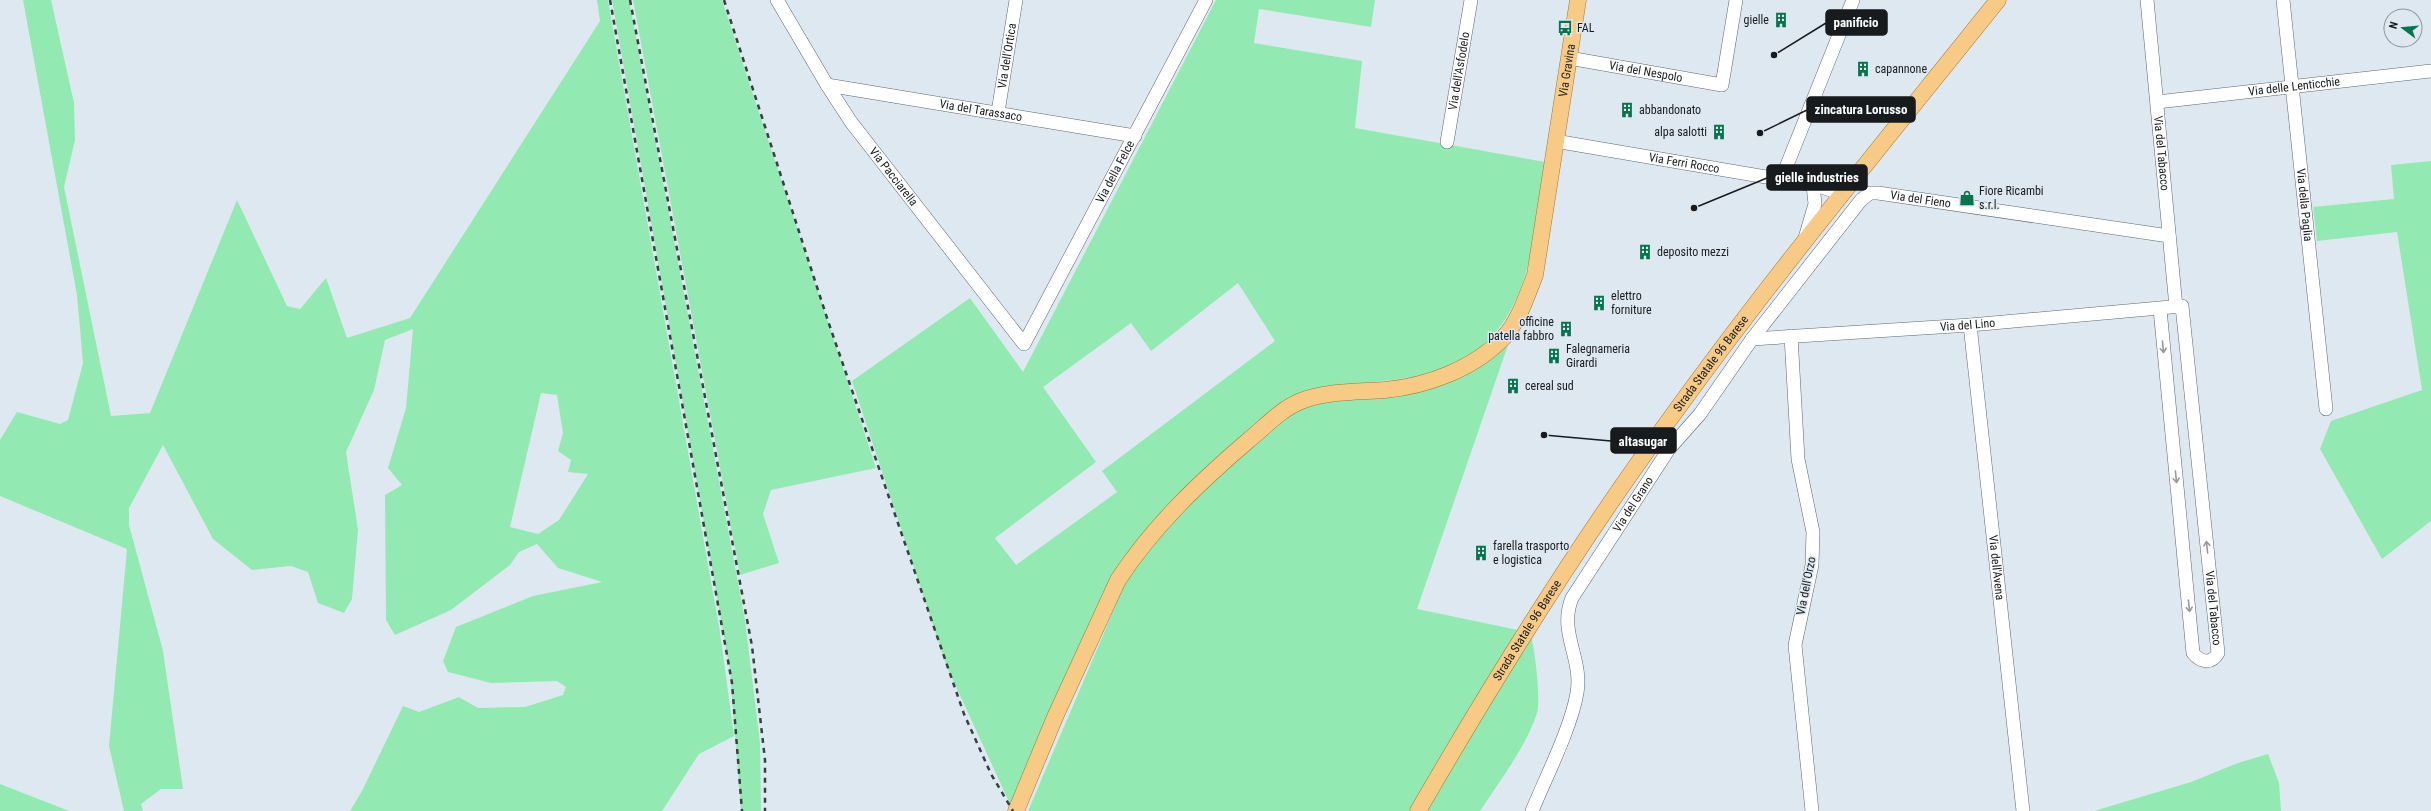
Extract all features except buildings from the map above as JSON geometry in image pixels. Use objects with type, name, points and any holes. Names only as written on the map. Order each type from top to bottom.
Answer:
[{"type":"main road","name":"Via Gravina","points":[[1018,807],[1118,580],[1131,560],[1177,504],[1280,413],[1301,401],[1330,395],[1394,389],[1437,379],[1471,362],[1504,336],[1522,306],[1535,275],[1578,0]]},
{"type":"main road","name":"Strada Statale 96 Barese","points":[[1418,811],[1487,692],[1554,586],[1666,424],[1819,222],[1998,0]]},
{"type":"street","name":"Via Pacciarella","points":[[777,0],[851,122],[1024,344]]},
{"type":"street","name":"Via dell'Ortica","points":[[998,112],[1016,0]]},
{"type":"street","name":"Via della Felce","points":[[1024,344],[1206,0]]},
{"type":"street","name":"Via dell'Asfodelo","points":[[1447,142],[1471,0]]},
{"type":"street","name":"Via del Nespolo","points":[[1569,58],[1722,84],[1736,0]]},
{"type":"street","points":[[1781,180],[1853,0]]},
{"type":"street","name":"Via del Tabacco","points":[[2147,0],[2169,236],[2179,306],[2218,653],[2215,658],[2210,661],[2203,661],[2193,654],[2160,308]]},
{"type":"street","name":"Via della Paglia","points":[[2283,0],[2326,409]]},
{"type":"street","name":"Via delle Lenticchie","points":[[2157,102],[2293,88],[2431,71]]},
{"type":"street","name":"Via del Tarassaco","points":[[827,84],[1135,136]]},
{"type":"street","name":"Via Ferri Rocco","points":[[1555,141],[1781,180],[1814,190],[1837,200]]},
{"type":"street","points":[[1805,240],[1814,190]]},
{"type":"street","name":"Via del Fieno","points":[[1831,235],[1861,200],[1870,194],[1878,193],[2169,236]]},
{"type":"street","points":[[1819,222],[1831,235]]},
{"type":"street","name":"Via del Grano","points":[[1532,811],[1572,714],[1577,693],[1577,664],[1567,631],[1566,618],[1572,598],[1669,448],[1700,414],[1752,338],[1831,235]]},
{"type":"street","name":"Via del Lino","points":[[1752,338],[1970,325],[2179,306]]},
{"type":"street","name":"Via dell'Avena","points":[[1970,325],[2023,811]]},
{"type":"street","name":"Via dell'Orzo","points":[[1791,336],[1798,455],[1813,532],[1812,565],[1795,645],[1812,811]]},
{"type":"green space","points":[[23,0],[51,0],[74,103],[75,140],[64,187],[111,416],[150,413],[237,200],[287,306],[300,309],[326,278],[347,338],[410,318],[600,21],[597,0],[608,0],[720,632],[734,736],[699,754],[662,811],[350,811],[362,791],[403,706],[419,712],[459,697],[478,708],[525,707],[563,695],[566,687],[557,681],[491,683],[448,672],[443,661],[456,627],[533,596],[602,582],[558,568],[537,544],[519,552],[510,565],[451,610],[395,635],[386,620],[385,495],[402,485],[388,468],[406,408],[413,329],[385,340],[374,390],[346,452],[358,530],[352,599],[344,613],[318,603],[308,572],[291,566],[252,570],[213,539],[163,445],[129,508],[129,525],[163,651],[183,789],[161,789],[141,804],[143,811],[124,811],[109,746],[127,549],[0,496],[0,440],[17,412],[60,424],[68,420],[83,363],[77,295]],"holes":[[[541,393],[557,395],[563,433],[558,451],[571,460],[568,472],[588,474],[559,520],[538,534],[510,527]]]},
{"type":"green space","points":[[612,0],[629,0],[745,620],[760,743],[761,811],[741,811],[730,671]]},
{"type":"green space","points":[[633,0],[722,0],[876,468],[771,490],[763,514],[779,563],[740,575]]},
{"type":"green space","points":[[1216,0],[1375,0],[1371,27],[1259,9],[1254,43],[1362,61],[1355,128],[1545,162],[1537,219],[1525,275],[1516,301],[1502,324],[1483,345],[1459,361],[1434,373],[1335,387],[1294,397],[1115,577],[1010,804],[947,667],[852,381],[970,298],[1023,372]],"holes":[[[1238,283],[1275,341],[1102,471],[1117,492],[1016,565],[995,538],[1096,462],[1043,387],[1131,323],[1151,351]]]},
{"type":"green space","points":[[2431,161],[2431,521],[2382,559],[2320,449],[2331,421],[2422,390],[2397,232],[2317,241],[2313,207],[2394,199],[2391,165]]},
{"type":"green space","points":[[1508,345],[1417,609],[1518,630],[1409,811],[1028,811],[1130,572],[1188,502],[1287,417],[1311,404],[1441,385]]},
{"type":"green space","points":[[1531,635],[1537,674],[1538,706],[1532,726],[1519,751],[1480,811],[1425,811]]},
{"type":"green space","points":[[2268,754],[2279,783],[2281,811],[2094,811],[2191,782],[2238,763]]},
{"type":"green space","points":[[0,784],[69,811],[0,811]]},
{"type":"railway","points":[[610,0],[732,683],[742,811]]},
{"type":"railway","points":[[630,0],[752,646],[765,760],[765,811]]},
{"type":"railway","points":[[724,0],[828,321],[964,714],[991,774],[1013,811]]},
{"type":"place","name":"gielle","points":[[1781,20]]},
{"type":"place","name":"FAL","points":[[1565,28]]},
{"type":"place","name":"panificio","points":[[1774,55]]},
{"type":"place","name":"capannone","points":[[1863,69]]},
{"type":"place","name":"abbandonato","points":[[1627,110]]},
{"type":"place","name":"alpa salotti","points":[[1719,132]]},
{"type":"place","name":"zincatura Lorusso","points":[[1760,133]]},
{"type":"place","name":"Fiore Ricambi s.r.l.","points":[[1967,198]]},
{"type":"place","name":"gielle industries","points":[[1694,208]]},
{"type":"place","name":"deposito mezzi","points":[[1645,252]]},
{"type":"place","name":"elettro forniture","points":[[1599,303]]},
{"type":"place","name":"officine patella fabbro","points":[[1566,329]]},
{"type":"place","name":"Falegnameria Girardi","points":[[1554,356]]},
{"type":"place","name":"cereal sud","points":[[1513,386]]},
{"type":"place","name":"altasugar","points":[[1544,435]]},
{"type":"place","name":"farella trasporto e logistica","points":[[1481,553]]}]
